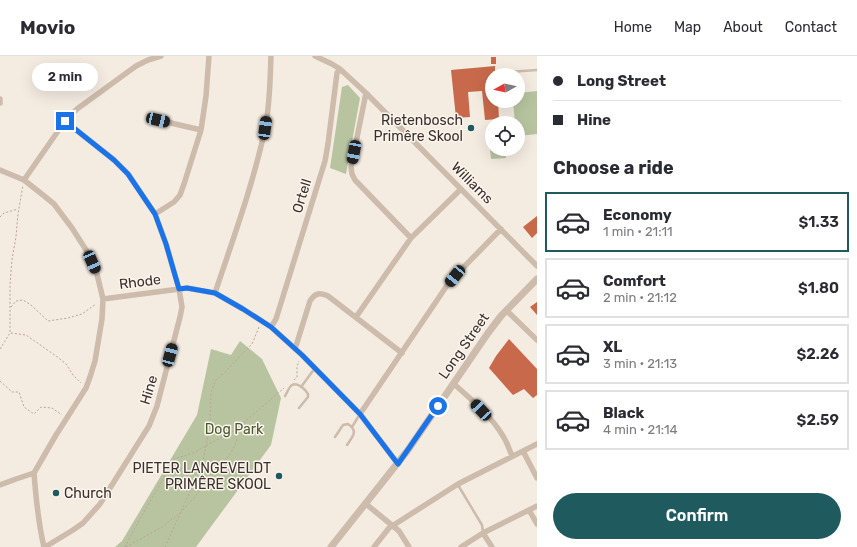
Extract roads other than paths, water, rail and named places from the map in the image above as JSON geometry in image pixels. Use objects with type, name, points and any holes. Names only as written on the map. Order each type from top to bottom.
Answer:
[{"type":"street","points":[[24,180],[65,121],[77,110],[136,66],[161,56]]},
{"type":"street","points":[[155,214],[174,202],[180,195],[187,177],[201,130],[206,96],[209,56]]},
{"type":"street","points":[[215,293],[254,170],[265,128],[271,56]]},
{"type":"street","name":"Williams","points":[[315,56],[340,69],[366,93],[537,266]]},
{"type":"street","name":"Ortell","points":[[271,327],[276,319],[325,161],[336,73],[340,69]]},
{"type":"street","points":[[366,93],[351,167],[352,174],[355,180],[411,238]]},
{"type":"street","points":[[158,120],[201,130]]},
{"type":"street","name":"Hine","points":[[44,547],[83,523],[100,504],[149,426],[159,400],[182,307],[179,289],[166,244],[155,214],[128,174],[114,160],[65,121]]},
{"type":"street","points":[[0,170],[24,180],[54,204],[88,253],[96,270],[103,299],[102,319],[95,361],[86,388],[34,473],[36,502],[44,547]]},
{"type":"street","points":[[356,317],[411,238],[460,189]]},
{"type":"street","points":[[360,414],[448,284],[501,229]]},
{"type":"street","name":"Long Street","points":[[331,547],[398,464],[488,333],[506,310],[537,279]]},
{"type":"street","name":"Rhode","points":[[103,299],[187,288],[215,293],[271,327],[302,355],[360,414],[398,464]]},
{"type":"street","points":[[295,349],[310,301],[313,296],[321,293],[356,317],[402,352]]},
{"type":"street","points":[[506,310],[537,340]]},
{"type":"street","points":[[454,384],[498,428],[504,437],[512,456]]},
{"type":"street","points":[[374,547],[389,528],[458,484],[537,444]]},
{"type":"street","points":[[523,451],[537,478]]},
{"type":"street","points":[[0,484],[34,473]]},
{"type":"street","points":[[366,504],[399,531],[409,547]]},
{"type":"street","points":[[461,547],[486,532],[537,506]]},
{"type":"street","points":[[529,510],[537,524]]},
{"type":"street","points":[[486,532],[492,547]]},
{"type":"lane","points":[[525,71],[537,70]]},
{"type":"lane","points":[[301,387],[315,368]]},
{"type":"lane","points":[[285,396],[293,384],[296,384],[307,392],[308,397],[299,408]]},
{"type":"lane","points":[[352,427],[360,414]]},
{"type":"lane","points":[[335,437],[343,426],[348,424],[354,429],[354,432],[347,445]]},
{"type":"lane","points":[[458,484],[486,532]]},
{"type":"lane","points":[[482,526],[486,532]]},
{"type":"place","name":"Rietenbosch Primêre Skool","points":[[471,128]]},
{"type":"place","name":"PIETER LANGEVELDT PRIMÊRE SKOOL","points":[[279,476]]},
{"type":"place","name":"Church","points":[[56,493]]},
{"type":"park label","name":"Dog Park","points":[[234,429]]}]
